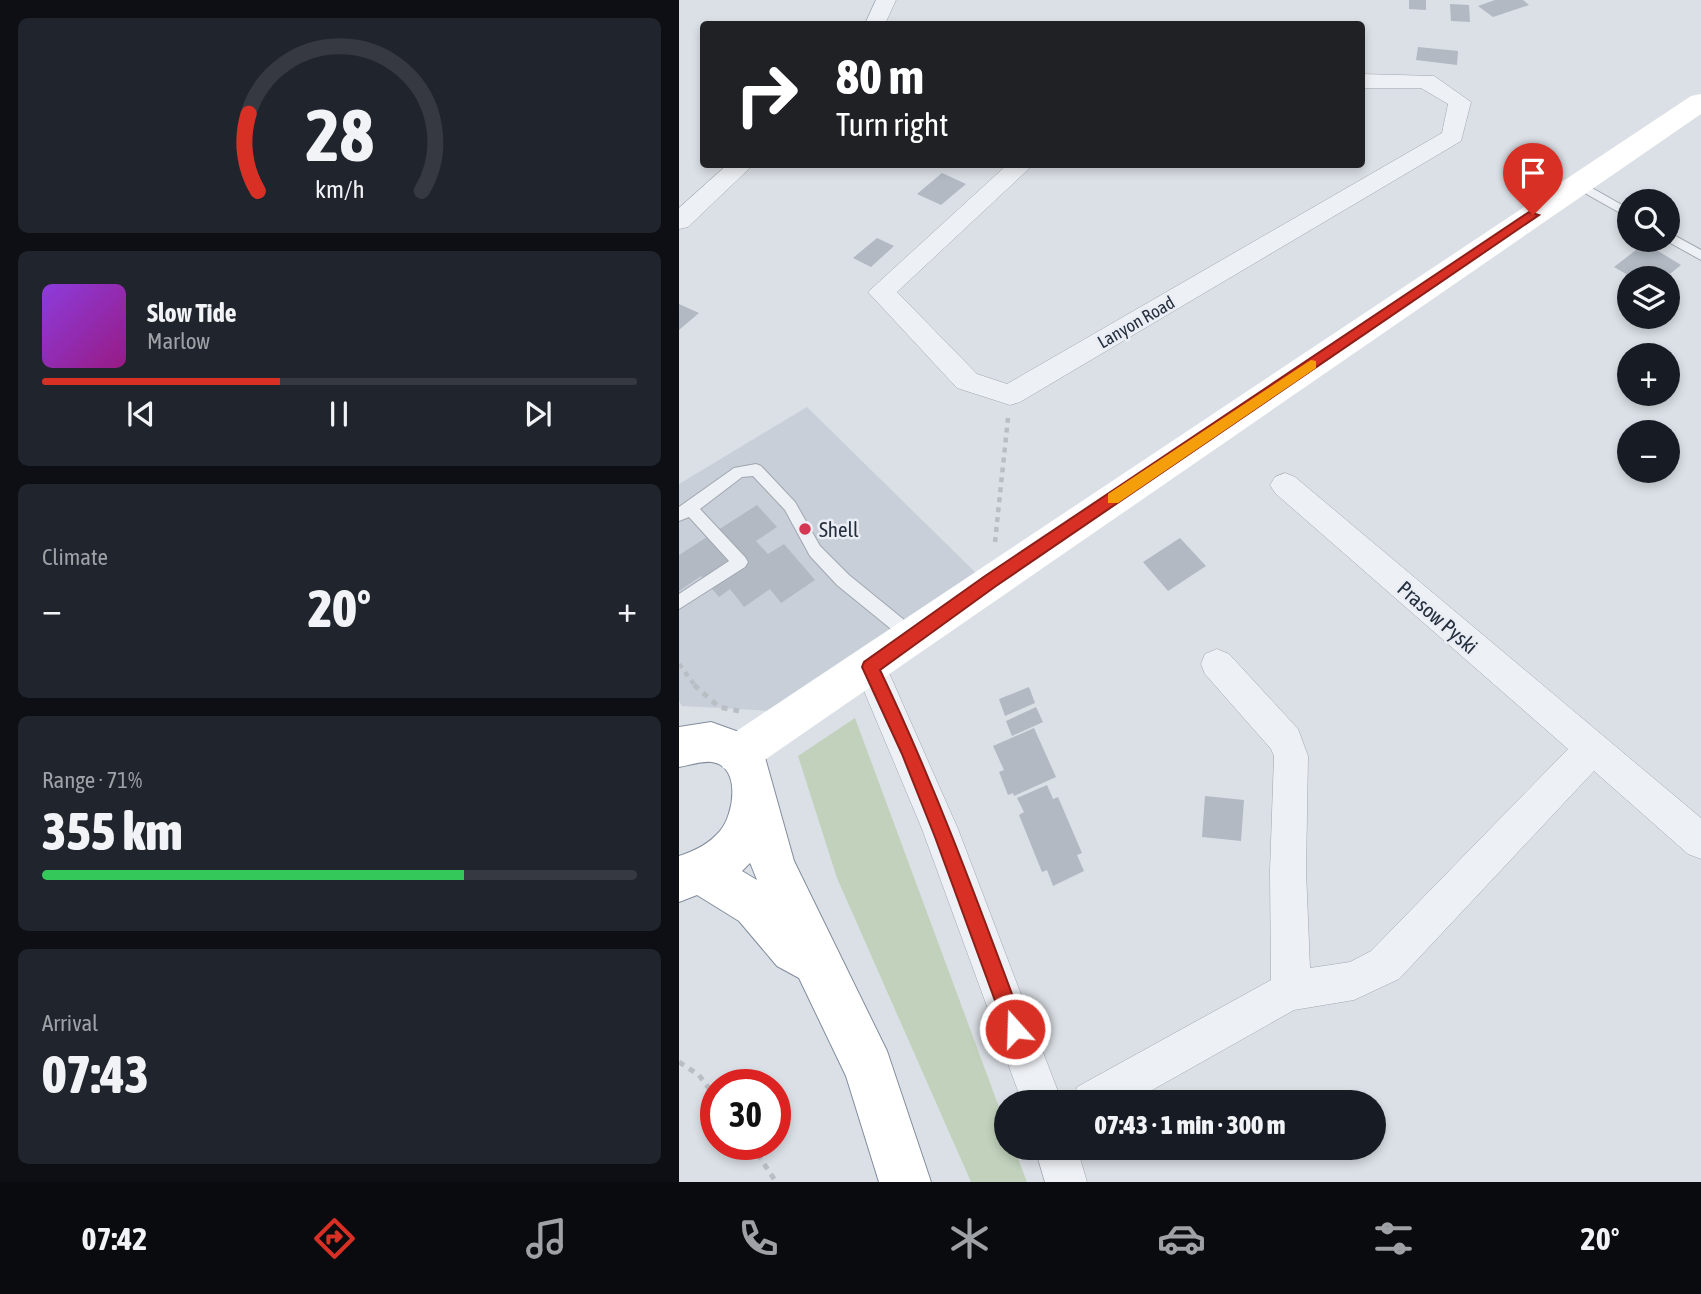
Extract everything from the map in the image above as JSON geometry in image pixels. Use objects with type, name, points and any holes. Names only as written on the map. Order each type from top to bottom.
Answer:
[{"type":"main road","points":[[738,754],[1701,102]]},
{"type":"main road","points":[[681,744],[723,746],[738,754],[750,767],[756,785],[756,806],[773,865],[817,964],[869,1069],[905,1182]]},
{"type":"main road","points":[[690,875],[721,860],[737,844],[750,825],[756,806]]},
{"type":"main road","points":[[690,875],[755,905],[794,949],[817,964]]},
{"type":"street","points":[[876,21],[886,0]]},
{"type":"street","name":"Lanyon Road","points":[[1010,395],[1453,136],[1460,102],[1426,81],[1365,81]]},
{"type":"street","points":[[679,220],[738,168]]},
{"type":"street","points":[[1010,395],[967,381],[881,292],[1019,168]]},
{"type":"street","name":"Prasow Pyski","points":[[1285,485],[1701,841]]},
{"type":"street","points":[[1217,664],[1286,740],[1291,756],[1289,871],[1292,957],[1289,991]]},
{"type":"street","points":[[870,667],[910,751],[953,859],[1038,1090]]},
{"type":"street","points":[[1112,1090],[1289,991],[1354,981],[1385,965],[1592,749]]},
{"type":"street","points":[[1060,1160],[1066,1182]]},
{"type":"lane","points":[[1579,184],[1617,207]]},
{"type":"lane","points":[[1680,243],[1701,256]]},
{"type":"lane","points":[[679,602],[740,562],[685,512],[739,472],[756,470],[790,506],[815,551],[843,580],[913,636]]},
{"type":"path","points":[[990,581],[1010,395]]},
{"type":"path","points":[[679,664],[702,696],[717,706],[743,710]]},
{"type":"path","points":[[679,1062],[700,1077]]},
{"type":"path","points":[[762,1160],[776,1182]]},
{"type":"shaded area","name":"Shell","points":[[807,407],[977,574],[772,711],[682,706],[679,701],[679,484]]},
{"type":"green space","points":[[855,718],[994,1094],[994,1160],[1019,1160],[1027,1182],[971,1182],[837,878],[798,756]]},
{"type":"building","points":[[1409,0],[1426,0],[1426,10],[1409,9]]},
{"type":"building","points":[[1495,0],[1523,0],[1529,5],[1493,17],[1478,6]]},
{"type":"building","points":[[1450,4],[1469,5],[1470,22],[1451,21]]},
{"type":"building","points":[[1418,47],[1458,51],[1457,65],[1416,60]]},
{"type":"building","points":[[942,173],[966,184],[941,205],[917,194]]},
{"type":"building","points":[[877,238],[894,246],[871,267],[853,258]]},
{"type":"building","points":[[1633,252],[1660,252],[1681,265],[1617,266],[1617,269],[1614,267]]},
{"type":"building","points":[[679,304],[699,313],[679,330]]},
{"type":"building","points":[[757,505],[777,527],[756,541],[768,554],[784,544],[815,580],[781,603],[770,589],[744,607],[730,589],[719,597],[701,576],[679,591],[679,555]]},
{"type":"building","points":[[1180,538],[1206,566],[1168,591],[1143,562]]},
{"type":"building","points":[[1029,687],[1035,703],[1005,716],[999,699]]},
{"type":"building","points":[[1036,707],[1043,722],[1012,736],[1006,721]]},
{"type":"building","points":[[1034,728],[1056,777],[1014,796],[1013,793],[1008,795],[999,772],[1004,770],[993,746]]},
{"type":"building","points":[[1047,785],[1053,799],[1058,797],[1082,853],[1077,855],[1084,871],[1053,886],[1047,870],[1042,872],[1019,815],[1024,812],[1017,798]]},
{"type":"building","points":[[1205,796],[1244,800],[1241,841],[1202,837]]},
{"type":"slow traffic","points":[[1113,498],[1311,365]]},
{"type":"place","name":"Shell","points":[[805,529]]},
{"type":"route","points":[[1015,1029],[910,751],[870,667],[990,581],[1533,215]]}]
